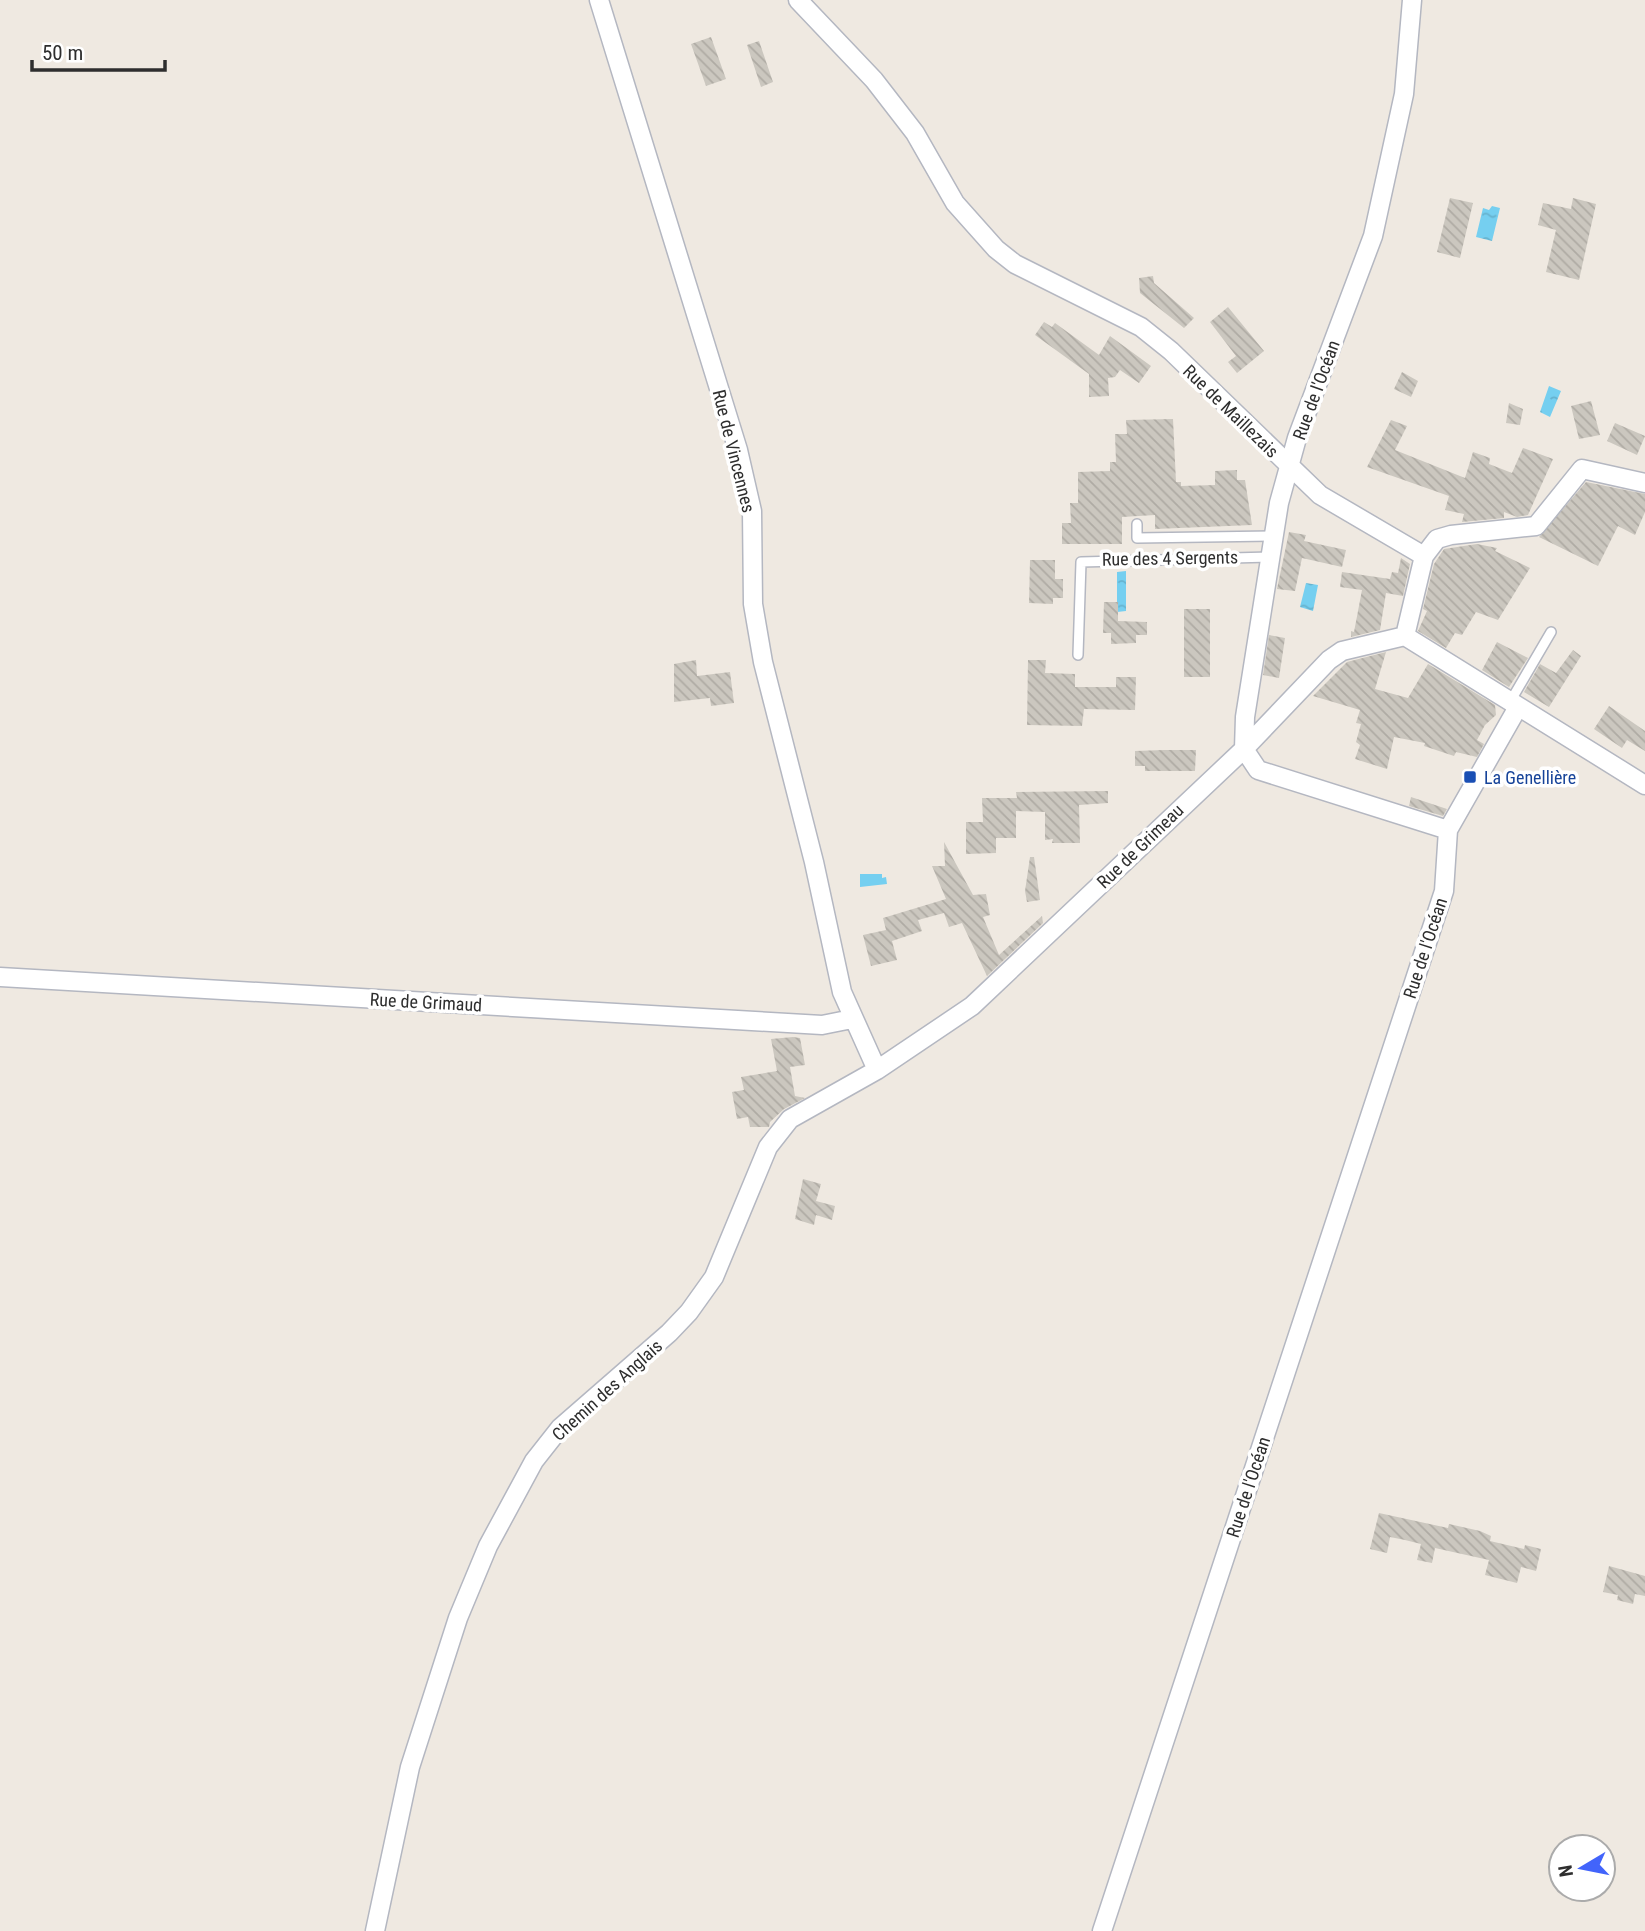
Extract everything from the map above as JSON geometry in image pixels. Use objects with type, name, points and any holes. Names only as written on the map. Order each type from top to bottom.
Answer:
[{"type":"street","name":"Rue de Vincennes","points":[[599,0],[738,450],[752,511],[753,604],[763,662],[814,862],[842,992],[877,1070]]},
{"type":"street","name":"Rue de Maillezais","points":[[798,0],[874,80],[915,133],[955,203],[996,249],[1015,264],[1141,327],[1171,351],[1288,467],[1320,495],[1424,556]]},
{"type":"street","name":"Rue de l'Océan","points":[[1244,749],[1245,717],[1273,537],[1288,467],[1373,236],[1404,94],[1412,0]]},
{"type":"street","points":[[1645,483],[1582,470],[1536,526],[1451,535],[1437,539],[1424,556],[1405,636],[1645,785]]},
{"type":"street","name":"Rue de Grimeau","points":[[877,1070],[972,1006],[1244,749],[1329,660],[1342,651],[1405,636]]},
{"type":"street","points":[[1244,749],[1258,770],[1448,830],[1514,704]]},
{"type":"street","name":"Rue de l'Océan","points":[[1102,1931],[1444,891],[1448,830]]},
{"type":"street","name":"Rue de Grimaud","points":[[0,977],[822,1025],[852,1018]]},
{"type":"street","name":"Chemin des Anglais","points":[[375,1931],[410,1767],[434,1688],[488,1546],[534,1461],[560,1428],[689,1312],[723,1261],[768,1147],[790,1119],[877,1070]]},
{"type":"lane","points":[[1137,524],[1137,538],[1273,537]]},
{"type":"lane","name":"Rue des 4 Sergents","points":[[1078,655],[1081,562],[1270,557]]},
{"type":"lane","points":[[1514,704],[1551,632]]},
{"type":"water","points":[[1492,206],[1500,208],[1492,241],[1476,237],[1483,208],[1489,210]]},
{"type":"water","points":[[1549,386],[1561,391],[1550,417],[1540,412]]},
{"type":"water","points":[[1126,571],[1126,611],[1117,612],[1117,572]]},
{"type":"water","points":[[1306,583],[1318,585],[1313,611],[1300,607]]},
{"type":"water","points":[[860,874],[882,874],[882,878],[886,877],[887,884],[860,887]]},
{"type":"building","points":[[711,37],[726,79],[706,86],[691,44]]},
{"type":"building","points":[[759,41],[773,82],[761,87],[747,45]]},
{"type":"building","points":[[1450,198],[1473,203],[1460,258],[1437,252]]},
{"type":"building","points":[[1573,198],[1596,204],[1579,280],[1546,272],[1556,230],[1538,225],[1543,203],[1571,209]]},
{"type":"building","points":[[1153,276],[1154,283],[1194,318],[1184,328],[1140,293],[1139,278]]},
{"type":"building","points":[[1228,307],[1264,351],[1237,373],[1228,362],[1236,356],[1210,322]]},
{"type":"building","points":[[1044,322],[1052,327],[1055,323],[1099,355],[1110,336],[1151,366],[1139,383],[1120,370],[1115,377],[1108,378],[1109,396],[1089,397],[1089,374],[1035,335]]},
{"type":"building","points":[[1402,372],[1418,381],[1411,397],[1394,389]]},
{"type":"building","points":[[1591,401],[1600,435],[1579,439],[1571,406]]},
{"type":"building","points":[[1509,403],[1523,409],[1520,425],[1506,423]]},
{"type":"building","points":[[1173,419],[1176,482],[1181,482],[1181,486],[1215,485],[1215,471],[1237,470],[1237,480],[1245,480],[1252,525],[1155,529],[1155,515],[1122,517],[1122,544],[1062,544],[1062,523],[1071,523],[1070,503],[1078,503],[1078,472],[1110,471],[1110,462],[1116,462],[1115,434],[1127,434],[1126,420]]},
{"type":"building","points":[[1391,420],[1407,426],[1395,450],[1465,478],[1473,452],[1490,458],[1489,464],[1512,473],[1523,448],[1553,459],[1528,515],[1517,517],[1504,512],[1504,518],[1462,522],[1464,514],[1445,510],[1449,496],[1367,467]]},
{"type":"building","points":[[1615,423],[1645,436],[1637,455],[1607,441]]},
{"type":"building","points":[[1586,482],[1645,494],[1645,512],[1635,535],[1618,526],[1598,566],[1539,537]]},
{"type":"building","points":[[1289,532],[1306,535],[1304,541],[1346,550],[1342,567],[1302,558],[1295,591],[1277,589]]},
{"type":"building","points":[[1477,544],[1497,548],[1495,551],[1530,568],[1498,620],[1476,612],[1462,635],[1455,633],[1446,648],[1418,631],[1427,611],[1423,609],[1434,564],[1444,549]]},
{"type":"building","points":[[1401,558],[1410,564],[1403,596],[1386,593],[1380,630],[1351,637],[1362,590],[1340,587],[1342,572],[1390,579],[1392,572],[1398,573]]},
{"type":"building","points":[[1030,560],[1055,560],[1055,579],[1063,579],[1063,598],[1053,598],[1053,604],[1029,603]]},
{"type":"building","points":[[1104,602],[1118,602],[1118,621],[1147,622],[1147,635],[1136,635],[1136,643],[1111,644],[1111,633],[1103,633]]},
{"type":"building","points":[[1184,609],[1210,609],[1210,677],[1184,677]]},
{"type":"building","points":[[1269,635],[1285,638],[1279,678],[1263,675]]},
{"type":"building","points":[[1497,642],[1528,658],[1509,687],[1482,670]]},
{"type":"building","points":[[1573,650],[1581,656],[1549,707],[1524,692],[1540,664],[1556,673]]},
{"type":"building","points":[[1386,652],[1375,689],[1408,698],[1428,664],[1495,705],[1496,715],[1485,725],[1477,740],[1484,744],[1477,757],[1456,752],[1454,756],[1424,746],[1425,743],[1394,737],[1387,769],[1355,759],[1360,745],[1356,742],[1361,724],[1356,723],[1360,710],[1313,696],[1347,662]]},
{"type":"building","points":[[696,660],[697,676],[730,672],[734,703],[711,706],[710,698],[674,702],[674,664]]},
{"type":"building","points":[[1028,660],[1046,660],[1045,673],[1075,674],[1075,687],[1116,687],[1116,677],[1136,677],[1135,710],[1084,709],[1082,726],[1027,725]]},
{"type":"building","points":[[1609,706],[1645,731],[1645,751],[1627,740],[1622,748],[1594,729]]},
{"type":"building","points":[[1196,750],[1195,771],[1145,771],[1145,766],[1135,766],[1135,751]]},
{"type":"building","points":[[1108,791],[1108,803],[1079,805],[1080,843],[1052,843],[1053,839],[1045,840],[1045,812],[1016,811],[1016,838],[996,838],[996,853],[966,854],[966,822],[983,822],[982,798],[1017,798],[1016,792]]},
{"type":"building","points":[[1411,797],[1447,809],[1443,816],[1409,806]]},
{"type":"building","points":[[944,842],[973,895],[986,894],[990,915],[983,917],[999,955],[1042,916],[1043,923],[987,976],[962,923],[949,927],[944,913],[918,920],[922,931],[892,941],[897,960],[871,966],[863,935],[886,930],[883,918],[946,899],[932,866],[945,866]]},
{"type":"building","points":[[1030,857],[1034,857],[1040,900],[1027,902],[1025,891]]},
{"type":"building","points":[[800,1038],[805,1065],[790,1067],[795,1096],[805,1098],[784,1109],[770,1122],[769,1127],[750,1127],[748,1117],[737,1119],[732,1092],[744,1090],[741,1077],[777,1071],[771,1039]]},
{"type":"building","points":[[803,1179],[821,1184],[816,1201],[835,1206],[832,1220],[816,1215],[814,1225],[795,1219]]},
{"type":"building","points":[[1379,1513],[1448,1528],[1449,1524],[1480,1531],[1491,1536],[1490,1541],[1524,1549],[1525,1545],[1541,1549],[1536,1571],[1521,1567],[1517,1583],[1485,1575],[1489,1560],[1435,1548],[1432,1563],[1417,1560],[1421,1544],[1390,1537],[1387,1553],[1370,1549]]},
{"type":"building","points":[[1609,1566],[1645,1576],[1645,1596],[1635,1594],[1633,1604],[1617,1600],[1618,1595],[1603,1592]]},
{"type":"place","name":"La Genellière","points":[[1470,777]]}]
